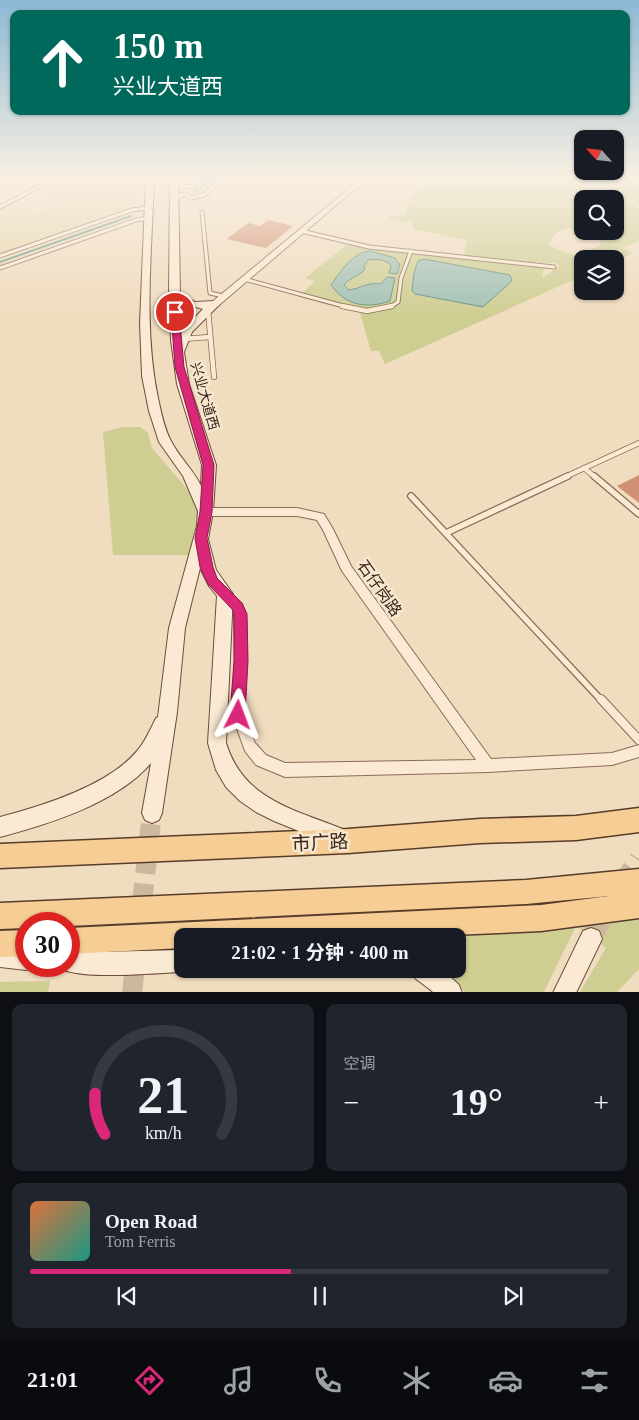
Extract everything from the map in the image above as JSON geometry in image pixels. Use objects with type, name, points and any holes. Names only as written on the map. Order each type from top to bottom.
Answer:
[{"type":"main road","name":"市广路","points":[[0,856],[348,841],[480,831],[576,828],[639,820]]},
{"type":"main road","points":[[0,916],[295,904],[517,892],[639,881]]},
{"type":"main road","points":[[80,940],[541,918],[639,905]]},
{"type":"main road","points":[[0,944],[15,943]]},
{"type":"street","points":[[148,223],[146,355],[151,391],[165,442],[189,475],[206,512]]},
{"type":"street","name":"兴业大道西","points":[[152,813],[168,712],[177,628],[201,538],[206,512],[209,465],[184,384],[178,357],[174,295],[174,223]]},
{"type":"street","points":[[178,357],[180,345],[188,329],[215,303],[310,223]]},
{"type":"street","points":[[174,295],[192,305],[198,306],[215,303]]},
{"type":"street","name":"石仔岗路","points":[[206,512],[297,512],[320,517],[328,529],[346,568],[488,766]]},
{"type":"street","points":[[201,538],[206,567],[212,581],[238,607],[240,614],[241,661],[238,715],[250,747],[261,760],[285,770],[488,766],[612,760],[639,751]]},
{"type":"street","points":[[225,594],[217,742],[220,758],[228,775],[245,795],[264,806],[348,841]]},
{"type":"street","points":[[0,827],[22,822],[65,806],[106,786],[136,765],[149,749],[168,712]]},
{"type":"street","points":[[564,992],[592,939]]},
{"type":"street","points":[[0,956],[15,958]]},
{"type":"street","points":[[80,962],[174,961]]},
{"type":"street","points":[[435,978],[451,992]]},
{"type":"lane","points":[[0,256],[94,223]]},
{"type":"lane","points":[[0,268],[127,223]]},
{"type":"lane","points":[[203,223],[210,293],[215,303],[210,337],[214,377]]},
{"type":"lane","points":[[301,231],[369,247],[554,268]]},
{"type":"lane","points":[[244,279],[357,310],[372,310],[389,307],[398,302],[401,278],[412,251]]},
{"type":"lane","points":[[183,339],[210,337]]},
{"type":"lane","points":[[446,533],[639,443]]},
{"type":"lane","points":[[584,468],[639,514]]},
{"type":"lane","points":[[411,496],[639,740]]},
{"type":"shaded area","points":[[0,223],[87,223],[0,254]]},
{"type":"shaded area","points":[[370,251],[395,258],[400,265],[397,274],[389,273],[391,266],[387,262],[368,260],[364,266],[365,269],[344,285],[349,290],[368,284],[381,284],[387,277],[395,278],[390,301],[373,305],[358,304],[343,297],[331,285],[353,259],[364,252]]},
{"type":"shaded area","points":[[424,259],[510,275],[512,281],[483,307],[415,294],[412,291],[414,273],[418,261]]},
{"type":"green space","points":[[413,223],[574,223],[574,230],[568,228],[556,234],[549,245],[574,255],[574,280],[385,364],[379,351],[371,351],[360,313],[298,297],[315,281],[305,278],[347,245],[544,268],[542,278],[560,266],[556,263],[464,255],[467,240],[413,229]]},
{"type":"green space","points":[[624,223],[639,223],[639,241],[623,248],[633,253],[624,257],[624,250],[590,250],[602,243],[598,240],[624,240]]},
{"type":"green space","points":[[123,427],[140,427],[148,433],[152,448],[194,497],[198,516],[189,555],[113,555],[103,432]]},
{"type":"green space","points":[[639,914],[639,969],[617,992],[580,992],[606,948],[576,926],[544,992],[465,992],[451,978],[466,978],[466,934],[576,925]]},
{"type":"green space","points":[[50,981],[48,992],[0,992],[0,982]]},
{"type":"building","points":[[248,223],[260,226],[264,223],[282,223],[293,226],[266,248],[227,239]]},
{"type":"building","points":[[639,475],[639,503],[617,486]]},
{"type":"waterway","points":[[0,262],[110,223]]},
{"type":"tunnel","points":[[132,992],[152,813]]},
{"type":"tunnel","points":[[621,885],[639,859]]},
{"type":"tunnel","points":[[591,939],[608,908]]},
{"type":"route","points":[[175,312],[176,340],[180,367],[209,465],[206,512],[201,538],[206,567],[212,581],[233,600],[240,614],[241,661],[238,715]]}]
